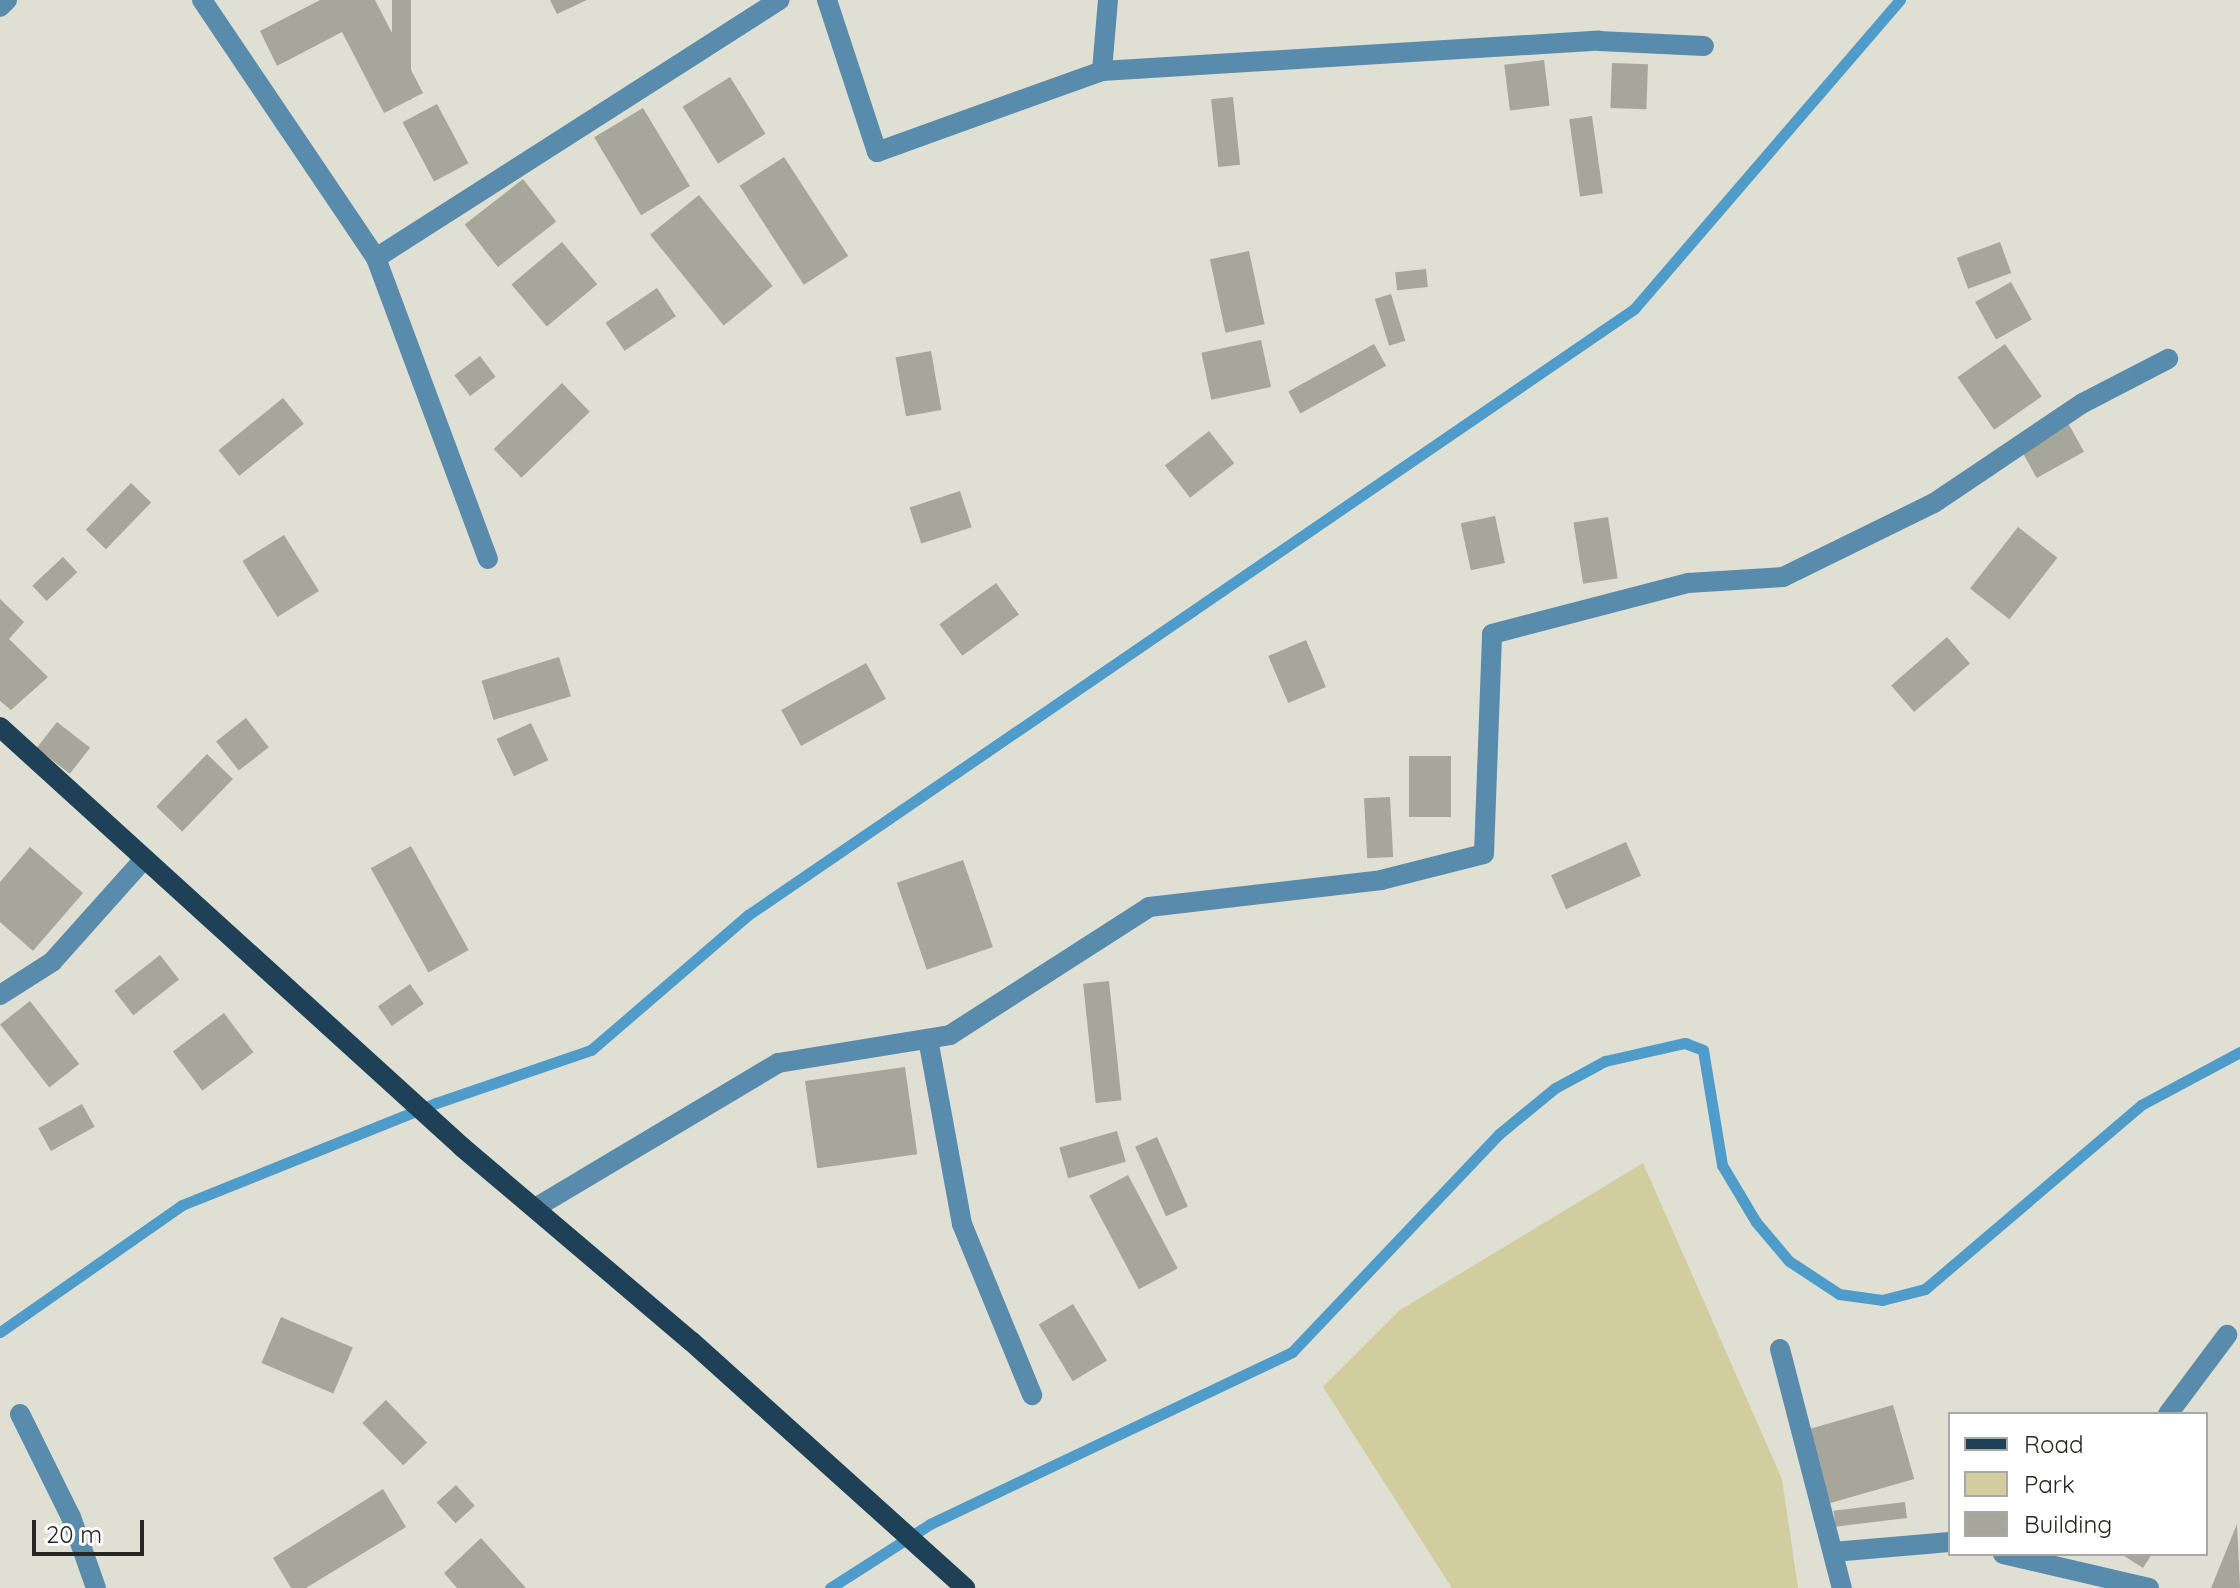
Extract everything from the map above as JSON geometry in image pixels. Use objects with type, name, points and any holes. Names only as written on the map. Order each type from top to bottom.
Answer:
[{"type":"main road","points":[[0,727],[462,1147],[965,1588]]},
{"type":"street","points":[[0,7],[7,0]]},
{"type":"street","points":[[202,0],[376,258],[488,559]]},
{"type":"street","points":[[376,258],[780,0]]},
{"type":"street","points":[[827,0],[877,152],[1102,71],[1599,41],[1704,46]]},
{"type":"street","points":[[1102,71],[1108,0]]},
{"type":"street","points":[[535,1208],[778,1063],[950,1035],[1149,907],[1381,880],[1484,854],[1492,634],[1688,583],[1783,577],[1934,503],[2083,403],[2168,359]]},
{"type":"street","points":[[0,995],[52,962],[144,859]]},
{"type":"street","points":[[928,1039],[962,1224],[1032,1395]]},
{"type":"street","points":[[2169,1412],[2227,1335]]},
{"type":"street","points":[[1780,1349],[1842,1588]]},
{"type":"street","points":[[20,1414],[71,1517],[96,1588]]},
{"type":"street","points":[[1833,1552],[1948,1542]]},
{"type":"street","points":[[2022,1556],[2060,1560],[2149,1588]]},
{"type":"green space","points":[[1643,1163],[1782,1479],[1798,1588],[1452,1588],[1323,1387],[1400,1310]]},
{"type":"building","points":[[320,0],[375,0],[423,93],[384,113],[342,32],[277,66],[260,31]]},
{"type":"building","points":[[392,0],[411,0],[411,100],[392,100]]},
{"type":"building","points":[[550,0],[587,0],[557,14]]},
{"type":"building","points":[[1544,60],[1550,106],[1510,111],[1504,65]]},
{"type":"building","points":[[1612,63],[1648,64],[1646,109],[1610,108]]},
{"type":"building","points":[[730,77],[766,134],[718,163],[683,107]]},
{"type":"building","points":[[1233,97],[1240,165],[1218,167],[1211,99]]},
{"type":"building","points":[[437,104],[468,163],[434,181],[403,122]]},
{"type":"building","points":[[643,108],[690,186],[641,215],[594,137]]},
{"type":"building","points":[[1592,116],[1603,193],[1580,196],[1569,119]]},
{"type":"building","points":[[784,157],[848,256],[804,285],[740,186]]},
{"type":"building","points":[[523,179],[556,222],[498,267],[465,225]]},
{"type":"building","points":[[699,195],[773,286],[724,326],[650,235]]},
{"type":"building","points":[[562,242],[597,284],[547,327],[511,284]]},
{"type":"building","points":[[2000,242],[2011,273],[1968,289],[1957,258]]},
{"type":"building","points":[[1249,251],[1265,324],[1225,333],[1210,259]]},
{"type":"building","points":[[1426,269],[1428,287],[1397,290],[1395,272]]},
{"type":"building","points":[[2011,282],[2032,320],[1996,339],[1975,302]]},
{"type":"building","points":[[657,288],[676,316],[625,351],[606,323]]},
{"type":"building","points":[[1391,294],[1405,341],[1389,346],[1375,299]]},
{"type":"building","points":[[1261,340],[1271,387],[1211,400],[1201,353]]},
{"type":"building","points":[[1374,344],[1386,366],[1300,413],[1288,392]]},
{"type":"building","points":[[2005,344],[2042,396],[1994,430],[1957,377]]},
{"type":"building","points":[[931,351],[941,410],[906,416],[896,357]]},
{"type":"building","points":[[480,356],[496,377],[470,396],[454,375]]},
{"type":"building","points":[[562,383],[590,412],[521,478],[494,449]]},
{"type":"building","points":[[283,398],[304,424],[239,476],[218,450]]},
{"type":"building","points":[[2068,423],[2084,452],[2037,478],[2021,449]]},
{"type":"building","points":[[1209,431],[1234,463],[1190,498],[1165,465]]},
{"type":"building","points":[[131,483],[151,502],[106,549],[86,530]]},
{"type":"building","points":[[960,491],[972,527],[921,544],[910,507]]},
{"type":"building","points":[[1495,516],[1505,563],[1471,570],[1461,523]]},
{"type":"building","points":[[1608,517],[1618,578],[1583,584],[1573,522]]},
{"type":"building","points":[[2018,527],[2057,558],[2009,619],[1970,588]]},
{"type":"building","points":[[284,535],[319,591],[277,617],[242,561]]},
{"type":"building","points":[[63,557],[77,572],[47,601],[32,586]]},
{"type":"building","points":[[996,583],[1019,615],[962,656],[939,624]]},
{"type":"building","points":[[0,599],[24,622],[9,639],[48,677],[11,710],[0,701]]},
{"type":"building","points":[[1947,637],[1970,663],[1914,712],[1891,686]]},
{"type":"building","points":[[1306,640],[1326,687],[1288,703],[1268,656]]},
{"type":"building","points":[[559,657],[571,696],[494,720],[482,681]]},
{"type":"building","points":[[866,663],[886,699],[801,746],[781,710]]},
{"type":"building","points":[[246,718],[269,747],[239,771],[216,741]]},
{"type":"building","points":[[57,722],[90,748],[70,774],[37,748]]},
{"type":"building","points":[[531,723],[548,760],[514,776],[497,739]]},
{"type":"building","points":[[207,754],[233,779],[182,832],[156,807]]},
{"type":"building","points":[[1409,756],[1451,756],[1451,817],[1409,817]]},
{"type":"building","points":[[1390,797],[1393,857],[1367,858],[1364,798]]},
{"type":"building","points":[[1626,842],[1641,876],[1566,909],[1551,875]]},
{"type":"building","points":[[411,846],[469,950],[428,972],[371,868]]},
{"type":"building","points":[[30,847],[83,893],[33,951],[0,922],[0,882]]},
{"type":"building","points":[[963,860],[993,947],[927,970],[897,883]]},
{"type":"building","points":[[160,955],[179,979],[133,1015],[114,991]]},
{"type":"building","points":[[1109,981],[1122,1100],[1096,1103],[1083,984]]},
{"type":"building","points":[[410,984],[424,1004],[392,1026],[378,1006]]},
{"type":"building","points":[[30,1001],[79,1064],[49,1087],[0,1024]]},
{"type":"building","points":[[224,1013],[253,1052],[202,1091],[173,1052]]},
{"type":"building","points":[[905,1067],[917,1154],[817,1168],[805,1081]]},
{"type":"building","points":[[82,1104],[95,1127],[51,1151],[38,1128]]},
{"type":"building","points":[[1117,1131],[1126,1162],[1068,1178],[1059,1148]]},
{"type":"building","points":[[1157,1137],[1188,1206],[1166,1216],[1135,1147]]},
{"type":"building","points":[[1128,1175],[1178,1269],[1139,1289],[1089,1196]]},
{"type":"building","points":[[1073,1304],[1107,1361],[1073,1381],[1039,1325]]},
{"type":"building","points":[[281,1317],[353,1347],[333,1394],[261,1363]]},
{"type":"building","points":[[386,1400],[427,1442],[403,1465],[362,1423]]},
{"type":"building","points":[[1893,1405],[1914,1479],[1830,1503],[1808,1429]]},
{"type":"building","points":[[456,1485],[475,1506],[455,1523],[437,1502]]},
{"type":"building","points":[[383,1489],[406,1527],[306,1588],[291,1588],[273,1558]]},
{"type":"building","points":[[1905,1502],[1907,1518],[1835,1527],[1834,1511]]},
{"type":"building","points":[[2237,1524],[2240,1588],[2211,1588]]},
{"type":"building","points":[[481,1538],[526,1588],[457,1588],[444,1573]]},
{"type":"building","points":[[2124,1556],[2151,1556],[2143,1568]]},
{"type":"waterway","points":[[0,1332],[182,1205],[436,1103],[591,1050],[748,915],[1634,309],[1900,0]]},
{"type":"waterway","points":[[830,1588],[930,1524],[1292,1352],[1499,1134],[1555,1088],[1605,1061],[1685,1043],[1703,1050],[1722,1165],[1756,1222],[1789,1261],[1839,1294],[1882,1300],[1925,1289],[2141,1105],[2240,1052]]}]
